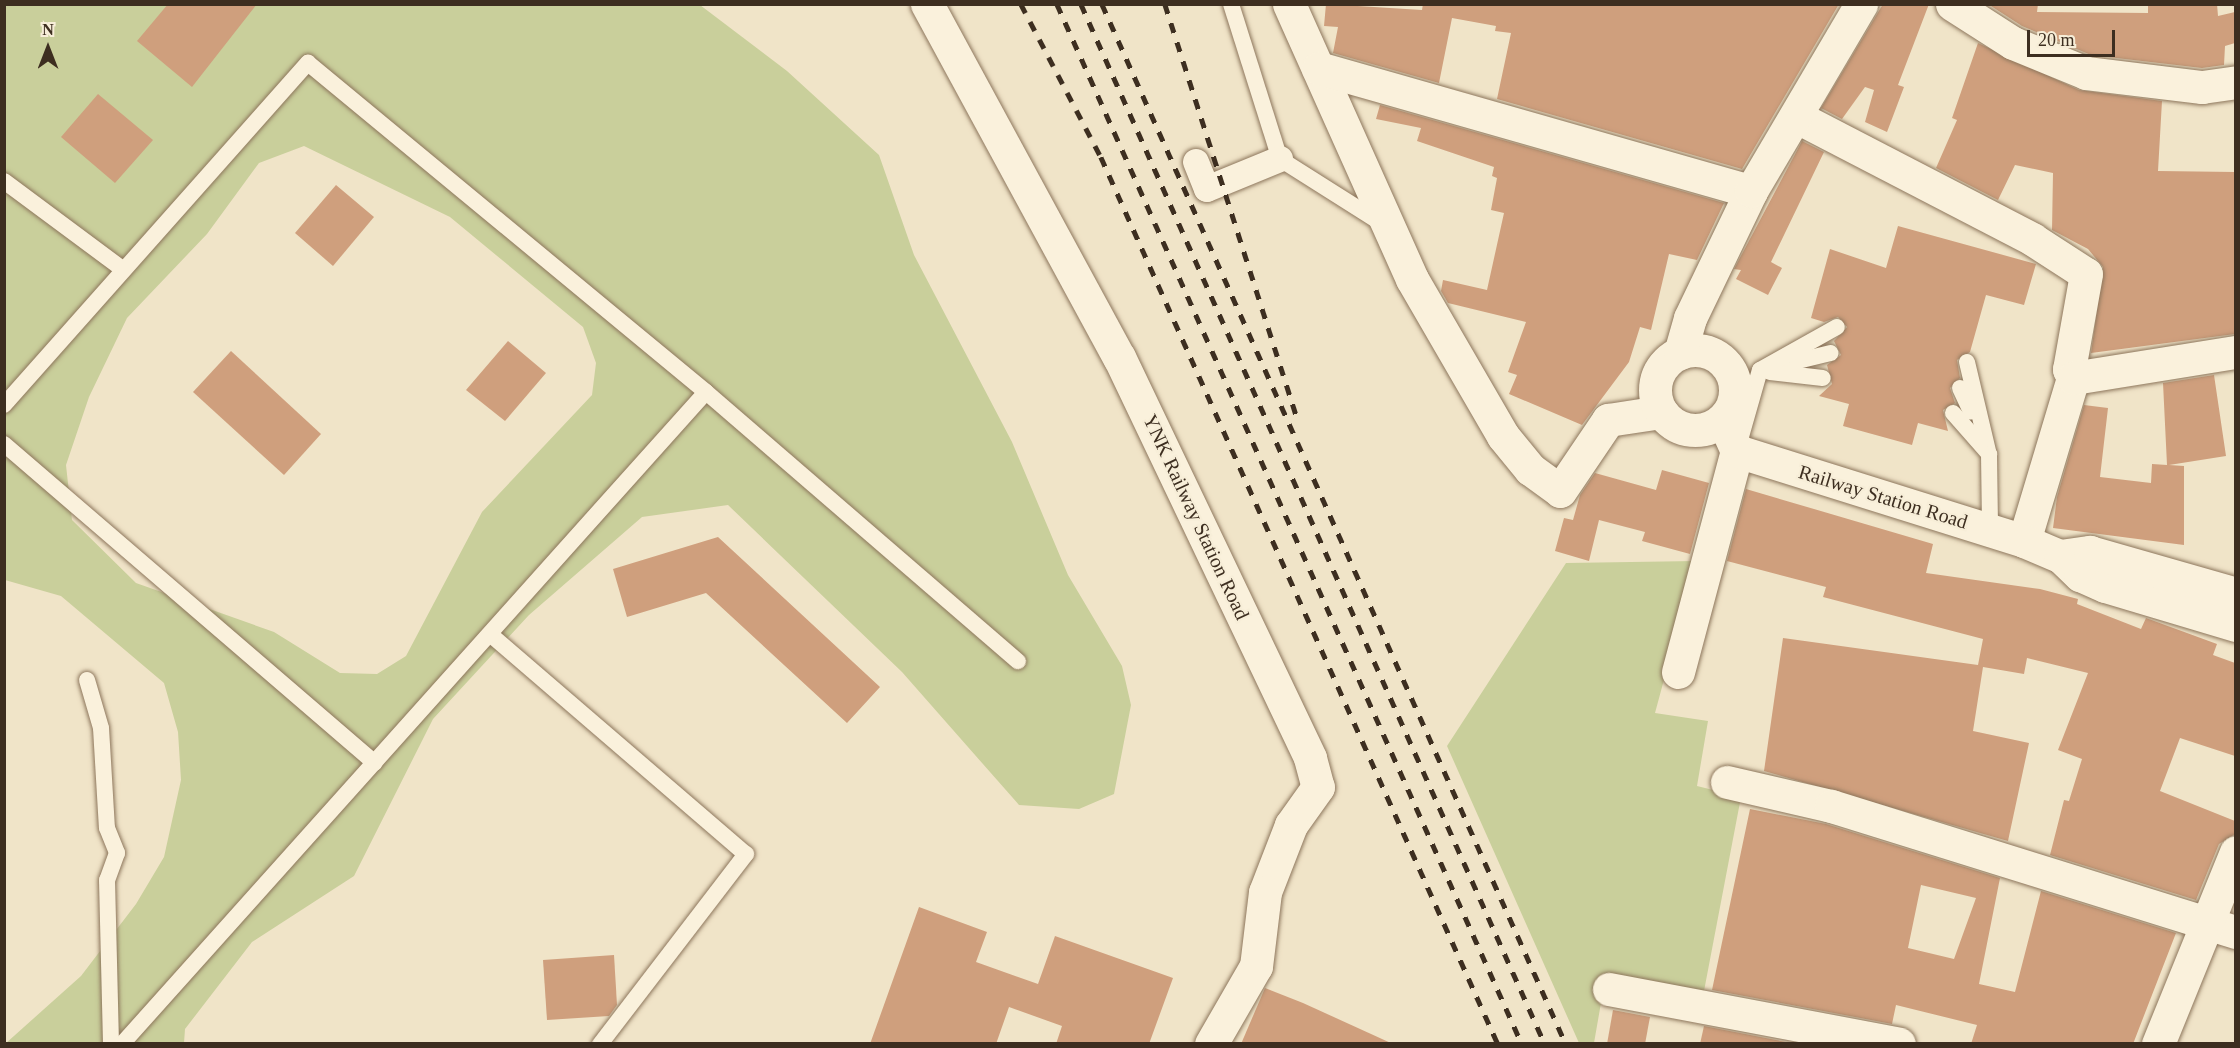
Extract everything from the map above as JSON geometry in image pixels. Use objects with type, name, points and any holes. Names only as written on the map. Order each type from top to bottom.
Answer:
[{"type":"street","name":"YNK Railway Station Road","points":[[927,4],[1119,357],[1310,758],[1318,787],[1291,825],[1265,892],[1256,966],[1211,1044]]},
{"type":"street","points":[[1289,4],[1387,226],[1449,346],[1503,436],[1530,469],[1560,491],[1608,420],[1661,412]]},
{"type":"street","points":[[1680,353],[1708,352],[1731,369],[1736,396],[1723,420],[1694,431],[1670,422],[1661,412],[1657,378],[1680,353],[1690,318],[1751,192],[1799,118],[1862,4]]},
{"type":"street","points":[[1952,4],[2013,43],[2086,73],[2202,87],[2235,82]]},
{"type":"street","points":[[1318,68],[1751,192]]},
{"type":"street","points":[[1799,118],[2032,239],[2086,274],[2069,369],[2073,378],[2024,541]]},
{"type":"street","points":[[1196,162],[1207,189],[1280,159]]},
{"type":"street","points":[[2073,378],[2235,352]]},
{"type":"street","points":[[1678,672],[1737,451],[1723,420]]},
{"type":"street","name":"Railway Station Road","points":[[1737,451],[2024,541],[2061,556],[2080,575],[2105,586],[2235,626]]},
{"type":"street","name":"Railway Station Road","points":[[2061,556],[2090,552],[2235,594]]},
{"type":"street","points":[[1727,782],[1831,806],[2221,927]]},
{"type":"street","points":[[2157,1044],[2221,927],[2235,852]]},
{"type":"street","points":[[1609,989],[1899,1044]]},
{"type":"lane","points":[[1232,4],[1280,159],[1387,226]]},
{"type":"lane","points":[[4,405],[308,63],[706,392],[1018,661]]},
{"type":"lane","points":[[4,181],[124,270]]},
{"type":"lane","points":[[1737,451],[1760,370],[1838,327]]},
{"type":"lane","points":[[1760,370],[1831,353]]},
{"type":"lane","points":[[1967,362],[1989,454],[1990,530]]},
{"type":"lane","points":[[1760,370],[1824,378]]},
{"type":"lane","points":[[1960,388],[1989,454]]},
{"type":"lane","points":[[122,1044],[491,635],[706,392]]},
{"type":"lane","points":[[1953,413],[1989,454]]},
{"type":"lane","points":[[4,444],[375,763]]},
{"type":"lane","points":[[491,635],[746,854],[600,1044]]},
{"type":"lane","points":[[87,680],[100,728],[107,828],[117,853],[107,880],[111,1044]]},
{"type":"green space","points":[[5,5],[700,5],[787,71],[879,155],[914,255],[1012,442],[1068,575],[1122,666],[1131,705],[1114,794],[1079,809],[1019,805],[902,672],[728,505],[642,517],[529,615],[433,719],[354,876],[252,942],[185,1029],[184,1043],[5,1044],[81,976],[136,904],[164,857],[181,780],[178,732],[164,683],[61,596],[5,580]],"holes":[[[304,146],[450,217],[583,327],[596,363],[592,395],[482,512],[406,656],[377,674],[340,673],[274,632],[136,583],[72,520],[66,465],[89,397],[127,318],[207,234],[259,163]]]},
{"type":"green space","points":[[1696,561],[1655,713],[1708,721],[1697,786],[1741,797],[1704,991],[1605,980],[1594,1043],[1579,1043],[1447,746],[1566,563]]},
{"type":"building","points":[[168,4],[257,4],[192,87],[137,41]]},
{"type":"building","points":[[1326,4],[1422,10],[1423,4],[1839,4],[1742,169],[1497,99],[1511,33],[1495,31],[1496,26],[1452,18],[1439,83],[1333,53],[1338,27],[1324,26]]},
{"type":"building","points":[[1883,4],[1929,4],[1898,85],[1904,87],[1887,132],[1865,122],[1874,90],[1865,87],[1842,119],[1821,108]]},
{"type":"building","points":[[2038,4],[2037,12],[2148,13],[2148,4],[2217,4],[2218,16],[2235,12],[2235,43],[2225,46],[2224,65],[2202,68],[2091,55],[2022,26],[1991,6]]},
{"type":"building","points":[[1978,43],[2079,90],[2162,101],[2158,171],[2235,172],[2235,334],[2091,353],[2103,267],[2088,249],[2052,230],[2053,173],[2015,165],[1998,200],[1936,168],[1957,120],[1952,118]]},
{"type":"building","points":[[98,94],[153,140],[115,183],[61,137]]},
{"type":"building","points":[[1380,105],[1724,203],[1697,260],[1669,254],[1651,330],[1640,327],[1629,362],[1582,425],[1509,394],[1517,375],[1508,372],[1526,322],[1448,303],[1441,291],[1443,280],[1487,290],[1504,213],[1491,210],[1497,178],[1492,176],[1494,167],[1417,141],[1421,128],[1376,119]]},
{"type":"building","points":[[1802,141],[1824,152],[1771,262],[1782,268],[1768,295],[1736,279],[1741,270],[1734,269]]},
{"type":"building","points":[[336,185],[374,217],[333,266],[295,233]]},
{"type":"building","points":[[1898,226],[2036,264],[2024,305],[1986,295],[1970,352],[1957,360],[1960,378],[1950,388],[1955,403],[1943,410],[1948,431],[1918,423],[1912,445],[1843,426],[1849,404],[1819,396],[1832,384],[1827,365],[1841,355],[1834,341],[1847,327],[1838,317],[1824,322],[1811,318],[1830,249],[1886,268]]},
{"type":"building","points":[[508,341],[546,373],[505,421],[466,390]]},
{"type":"building","points":[[231,351],[321,434],[284,475],[193,392]]},
{"type":"building","points":[[2214,375],[2226,456],[2169,465],[2184,466],[2184,545],[2053,528],[2057,497],[2084,405],[2108,408],[2100,477],[2151,483],[2152,464],[2167,465],[2163,383]]},
{"type":"building","points":[[1662,470],[1709,483],[1690,554],[1642,541],[1645,532],[1599,520],[1589,561],[1555,551],[1564,518],[1573,520],[1580,495],[1595,473],[1656,490]]},
{"type":"building","points":[[1746,489],[1933,544],[1926,573],[2040,589],[2078,599],[2077,604],[2141,629],[2146,618],[2217,644],[2213,655],[2235,663],[2235,756],[2180,738],[2160,791],[2235,821],[2235,834],[2219,844],[2196,900],[2050,855],[2064,800],[2069,801],[2082,759],[2058,750],[2088,673],[2027,658],[2024,674],[1983,667],[1973,731],[2029,743],[2008,841],[1764,771],[1783,638],[1978,665],[1983,639],[1823,597],[1826,587],[1727,561]]},
{"type":"building","points":[[718,537],[880,687],[847,723],[706,593],[627,617],[613,569]]},
{"type":"building","points":[[1750,809],[1826,824],[2000,878],[1979,984],[2015,992],[2041,891],[2176,933],[2133,1044],[1971,1044],[1977,1025],[1896,1005],[1892,1024],[1712,990]],"holes":[[[1921,885],[1976,898],[1954,959],[1908,948]]]},
{"type":"building","points":[[919,907],[987,932],[976,962],[1038,984],[1055,936],[1173,978],[1149,1044],[1056,1044],[1062,1026],[1009,1007],[996,1044],[870,1044]]},
{"type":"building","points":[[614,955],[617,1005],[609,1016],[547,1020],[543,960]]},
{"type":"building","points":[[1265,988],[1303,1003],[1393,1044],[1241,1044]]},
{"type":"building","points":[[1613,1010],[1650,1017],[1645,1044],[1607,1044]]},
{"type":"building","points":[[1704,1026],[1796,1044],[1700,1044]]},
{"type":"railway","points":[[1021,4],[1101,157],[1498,1044]]},
{"type":"railway","points":[[1057,4],[1522,1044]]},
{"type":"railway","points":[[1081,4],[1545,1044]]},
{"type":"railway","points":[[1102,4],[1566,1044]]},
{"type":"railway","points":[[1165,4],[1298,421]]}]
